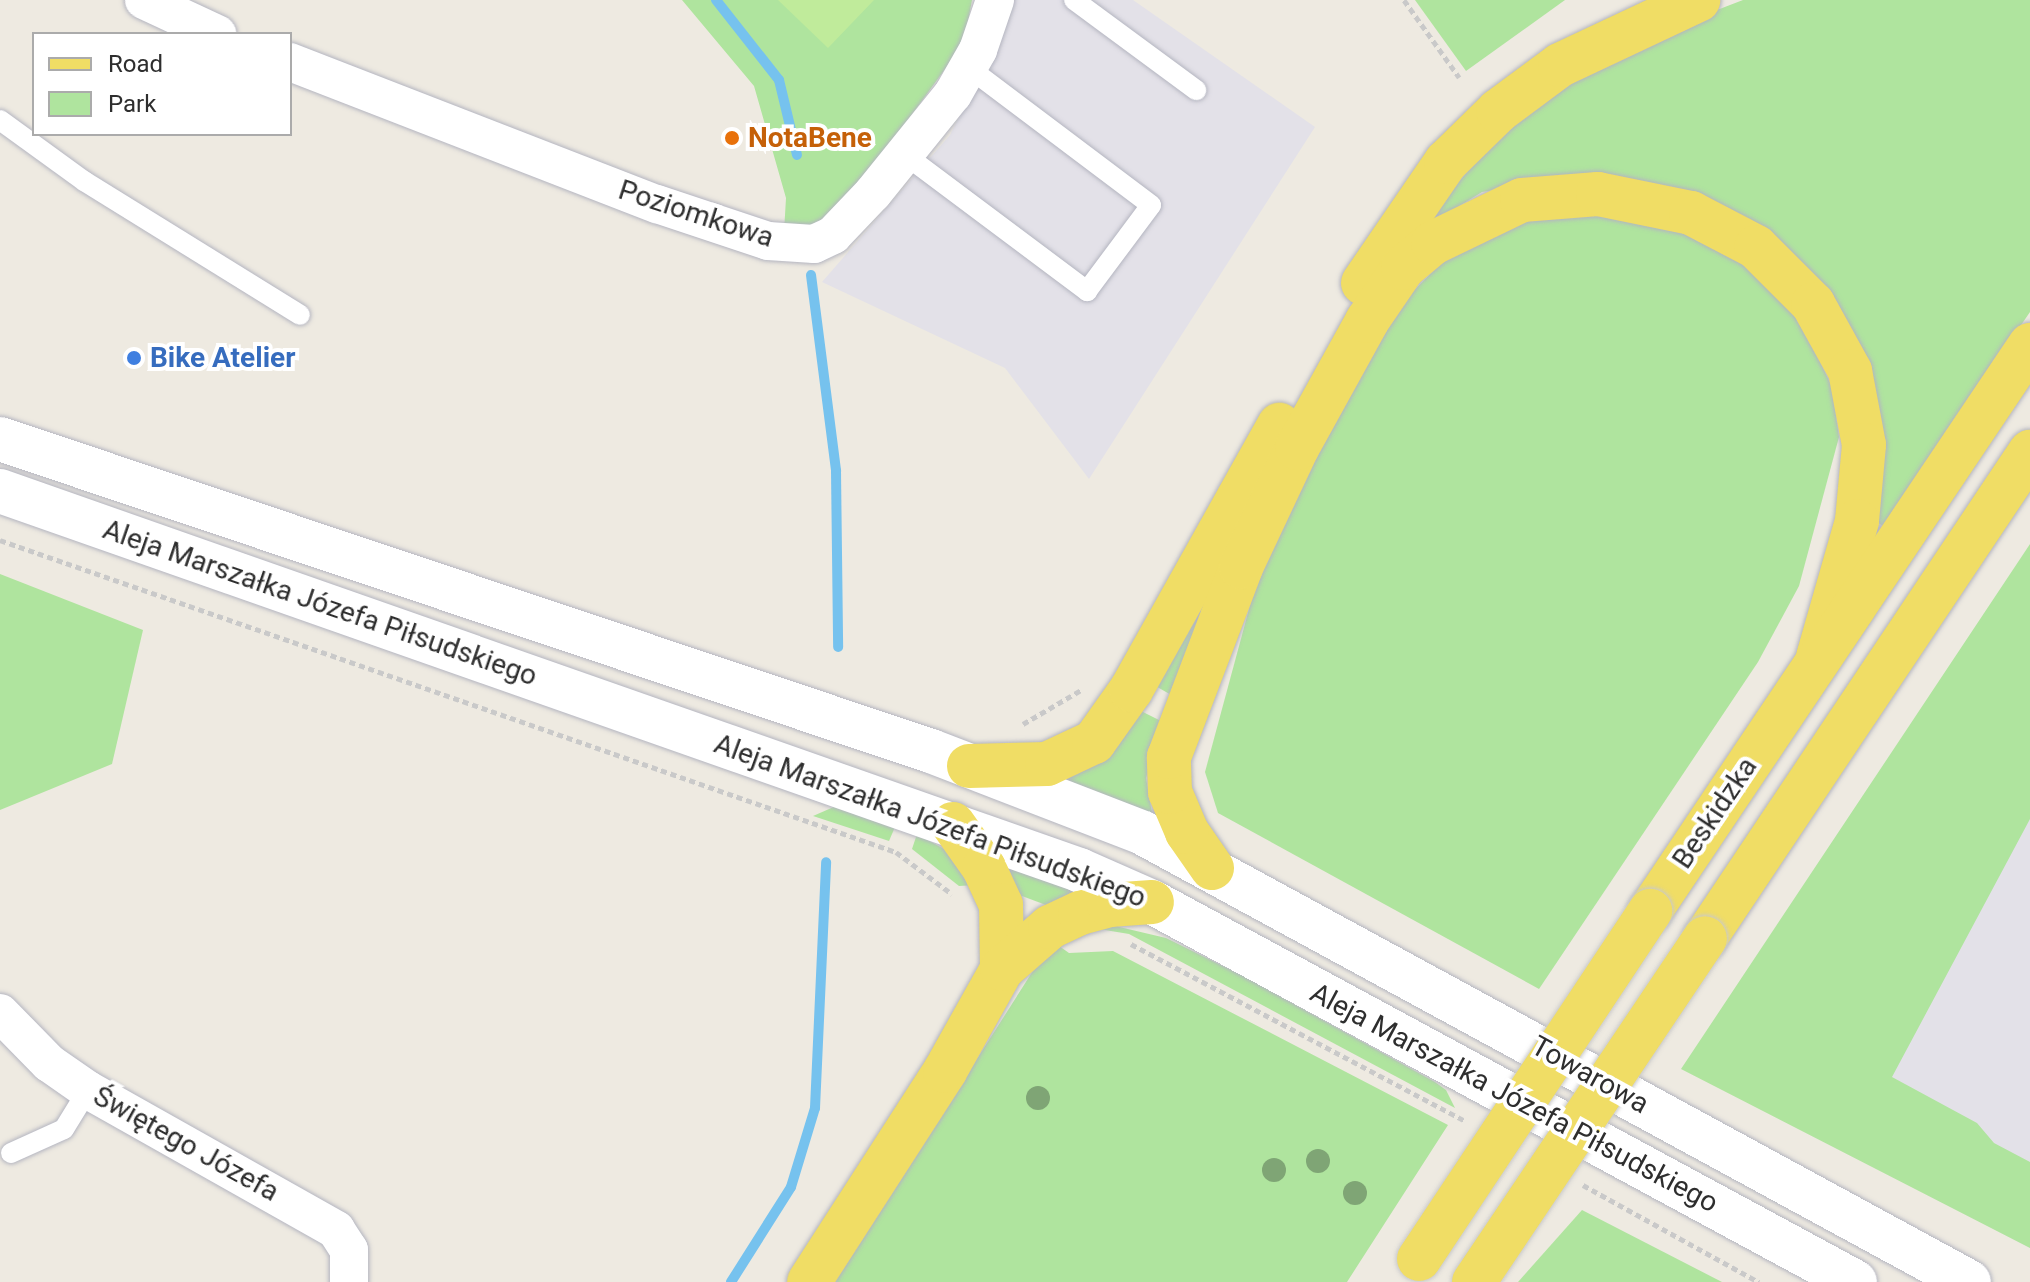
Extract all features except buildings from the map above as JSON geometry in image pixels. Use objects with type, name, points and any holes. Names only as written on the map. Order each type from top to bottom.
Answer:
[{"type":"main road","points":[[969,766],[1047,764],[1094,742],[1131,690],[1372,267],[1446,162],[1498,111],[1560,65],[1698,0]]},
{"type":"main road","points":[[1212,868],[1187,832],[1170,792],[1169,757],[1241,567],[1304,435],[1367,321],[1403,268],[1433,243],[1522,200],[1598,194],[1691,213],[1756,247],[1813,304],[1850,371],[1864,445],[1857,521],[1818,657]]},
{"type":"main road","name":"Beskidzka","points":[[1411,1271],[1818,657],[2030,345]]},
{"type":"main road","name":"Aleja Marszałka Józefa Piłsudskiego","points":[[0,439],[969,766],[1143,833],[1212,868]]},
{"type":"main road","points":[[1474,1282],[2030,452]]},
{"type":"main road","name":"Aleja Marszałka Józefa Piłsudskiego","points":[[0,491],[953,824],[1152,902],[1855,1282]]},
{"type":"main road","points":[[953,824],[984,868],[1001,905],[1002,969]]},
{"type":"main road","name":"Towarowa","points":[[1212,868],[1969,1282]]},
{"type":"main road","points":[[809,1282],[945,1071],[1002,969],[1034,939],[1070,918],[1109,905],[1152,902]]},
{"type":"street","points":[[144,0],[213,32]]},
{"type":"street","name":"Poziomkowa","points":[[292,63],[768,241],[814,244],[833,235],[904,154],[968,67],[995,0]]},
{"type":"street","name":"Świętego Józefa","points":[[0,1013],[49,1063],[88,1090],[326,1222],[349,1250],[349,1282]]},
{"type":"lane","points":[[1074,0],[1196,90]]},
{"type":"lane","points":[[904,154],[1087,291],[1151,205],[968,67]]},
{"type":"lane","points":[[0,120],[84,181],[300,315]]},
{"type":"lane","points":[[11,1153],[64,1129],[88,1090]]},
{"type":"path","points":[[1404,0],[1459,77]]},
{"type":"path","points":[[0,540],[896,852],[965,904],[1001,905]]},
{"type":"path","points":[[1017,727],[1091,685]]},
{"type":"path","points":[[1125,941],[1468,1122]]},
{"type":"path","points":[[1579,1183],[1759,1282]]},
{"type":"shaded area","points":[[1008,0],[1133,0],[1315,127],[1089,479],[1005,368],[822,282],[950,135],[1000,34]]},
{"type":"shaded area","points":[[2030,735],[2030,1248],[1819,1137]]},
{"type":"green space","points":[[682,0],[972,0],[964,43],[886,150],[822,227],[784,232],[786,198],[754,86]]},
{"type":"green space","points":[[778,0],[874,0],[828,48]]},
{"type":"green space","points":[[1415,0],[1565,0],[1466,71]]},
{"type":"green space","points":[[1743,0],[2030,0],[2030,312],[1883,526],[1877,522],[1815,285],[1582,176],[1482,192],[1411,236],[1521,111],[1678,25]]},
{"type":"green space","points":[[1609,209],[1685,228],[1739,256],[1768,281],[1804,328],[1832,387],[1839,437],[1799,586],[1758,662],[1539,989],[1218,813],[1205,772],[1259,572],[1373,332],[1457,247],[1518,214]]},
{"type":"green space","points":[[1254,498],[1173,696],[1152,684]]},
{"type":"green space","points":[[2030,544],[2030,819],[1892,1077],[1977,1123],[1994,1143],[2030,1162],[2030,1248],[1681,1069]]},
{"type":"green space","points":[[0,574],[143,630],[112,764],[0,810]]},
{"type":"green space","points":[[1137,709],[1161,721],[1146,778],[1153,819],[1054,777]]},
{"type":"green space","points":[[836,806],[895,827],[889,841],[813,816]]},
{"type":"green space","points":[[917,834],[953,854],[975,885],[959,886],[912,849]]},
{"type":"green space","points":[[997,859],[1081,896],[1054,908],[1009,891]]},
{"type":"green space","points":[[1111,925],[1166,938],[1243,976],[1435,1082],[1446,1090],[1455,1108],[1129,934],[1093,928]]},
{"type":"green space","points":[[1052,941],[1069,953],[1113,951],[1448,1125],[1347,1282],[835,1282]]},
{"type":"green space","points":[[1582,1210],[1722,1282],[1518,1282]]},
{"type":"waterway","points":[[716,0],[779,80],[797,155]]},
{"type":"waterway","points":[[811,275],[836,471],[838,647]]},
{"type":"waterway","points":[[731,1282],[791,1187],[815,1108],[826,862]]},
{"type":"place","name":"NotaBene","points":[[732,138]]},
{"type":"place","name":"Bike Atelier","points":[[134,358]]}]
